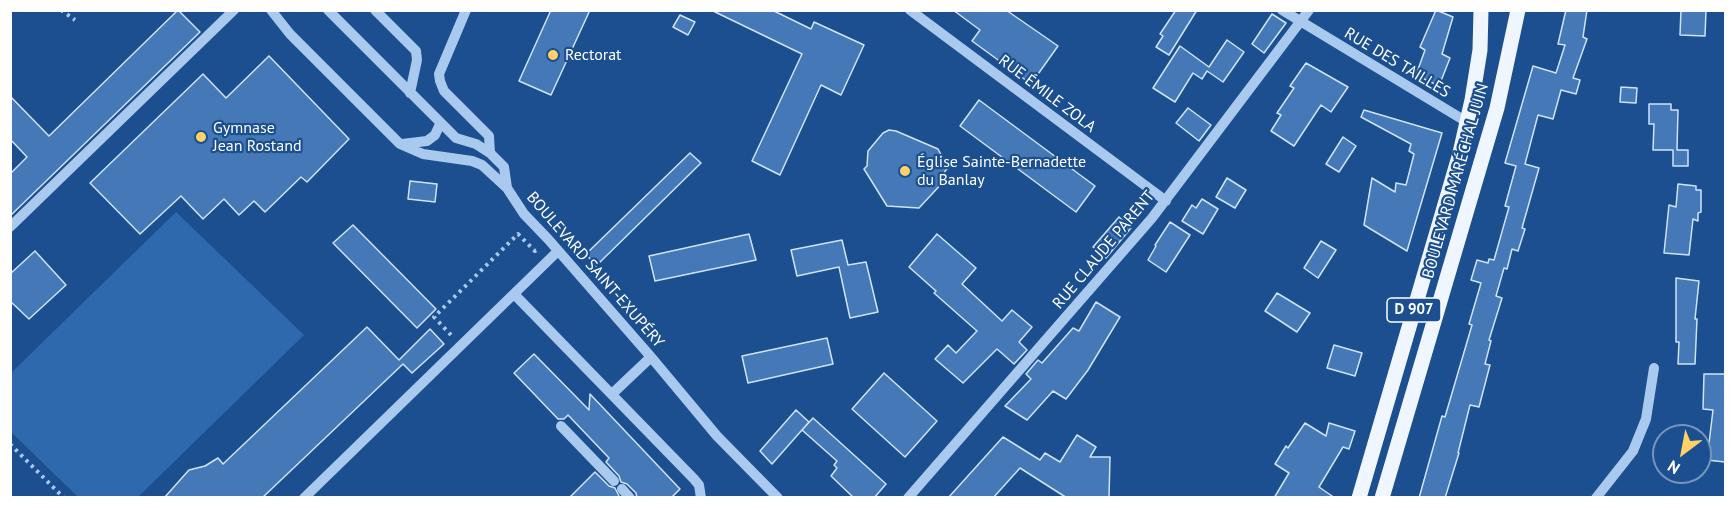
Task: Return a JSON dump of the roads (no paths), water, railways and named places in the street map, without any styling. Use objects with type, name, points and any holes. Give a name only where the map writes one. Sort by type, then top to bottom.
[{"type":"main road","name":"BOULEVARD MARÉCHAL JUIN","points":[[1359,498],[1460,153],[1480,50],[1480,10]]},
{"type":"main road","name":"BOULEVARD MARÉCHAL JUIN","points":[[1382,498],[1497,108],[1518,10]]},
{"type":"street","points":[[10,227],[234,10]]},
{"type":"street","points":[[271,10],[290,34],[400,144],[423,154],[472,161],[482,165],[507,189]]},
{"type":"street","points":[[328,10],[440,124],[456,138],[476,144],[490,153]]},
{"type":"street","points":[[375,10],[416,51],[417,60],[410,93]]},
{"type":"street","name":"BOULEVARD SAINT-EXUPÉRY","points":[[466,10],[439,74],[444,91],[489,136],[490,153],[504,166],[507,189],[524,214],[651,357],[717,436],[778,498]]},
{"type":"street","name":"RUE ÉMILE ZOLA","points":[[910,10],[1166,201]]},
{"type":"street","name":"RUE DES TAILLES","points":[[1282,10],[1467,122]]},
{"type":"street","name":"RUE CLAUDE PARENT","points":[[908,498],[1166,201],[1309,10]]},
{"type":"street","points":[[400,144],[428,141],[435,135],[440,124]]},
{"type":"street","points":[[304,498],[558,251]]},
{"type":"street","points":[[514,294],[699,485],[701,498]]},
{"type":"street","points":[[612,394],[651,357]]},
{"type":"street","points":[[1596,498],[1633,451],[1646,419],[1654,368]]},
{"type":"street","points":[[561,426],[630,498]]},
{"type":"place","name":"Rectorat","points":[[553,55]]},
{"type":"place","name":"Gymnase Jean Rostand","points":[[201,137]]},
{"type":"place","name":"Église Sainte-Bernadette du Banlay","points":[[905,171]]}]
